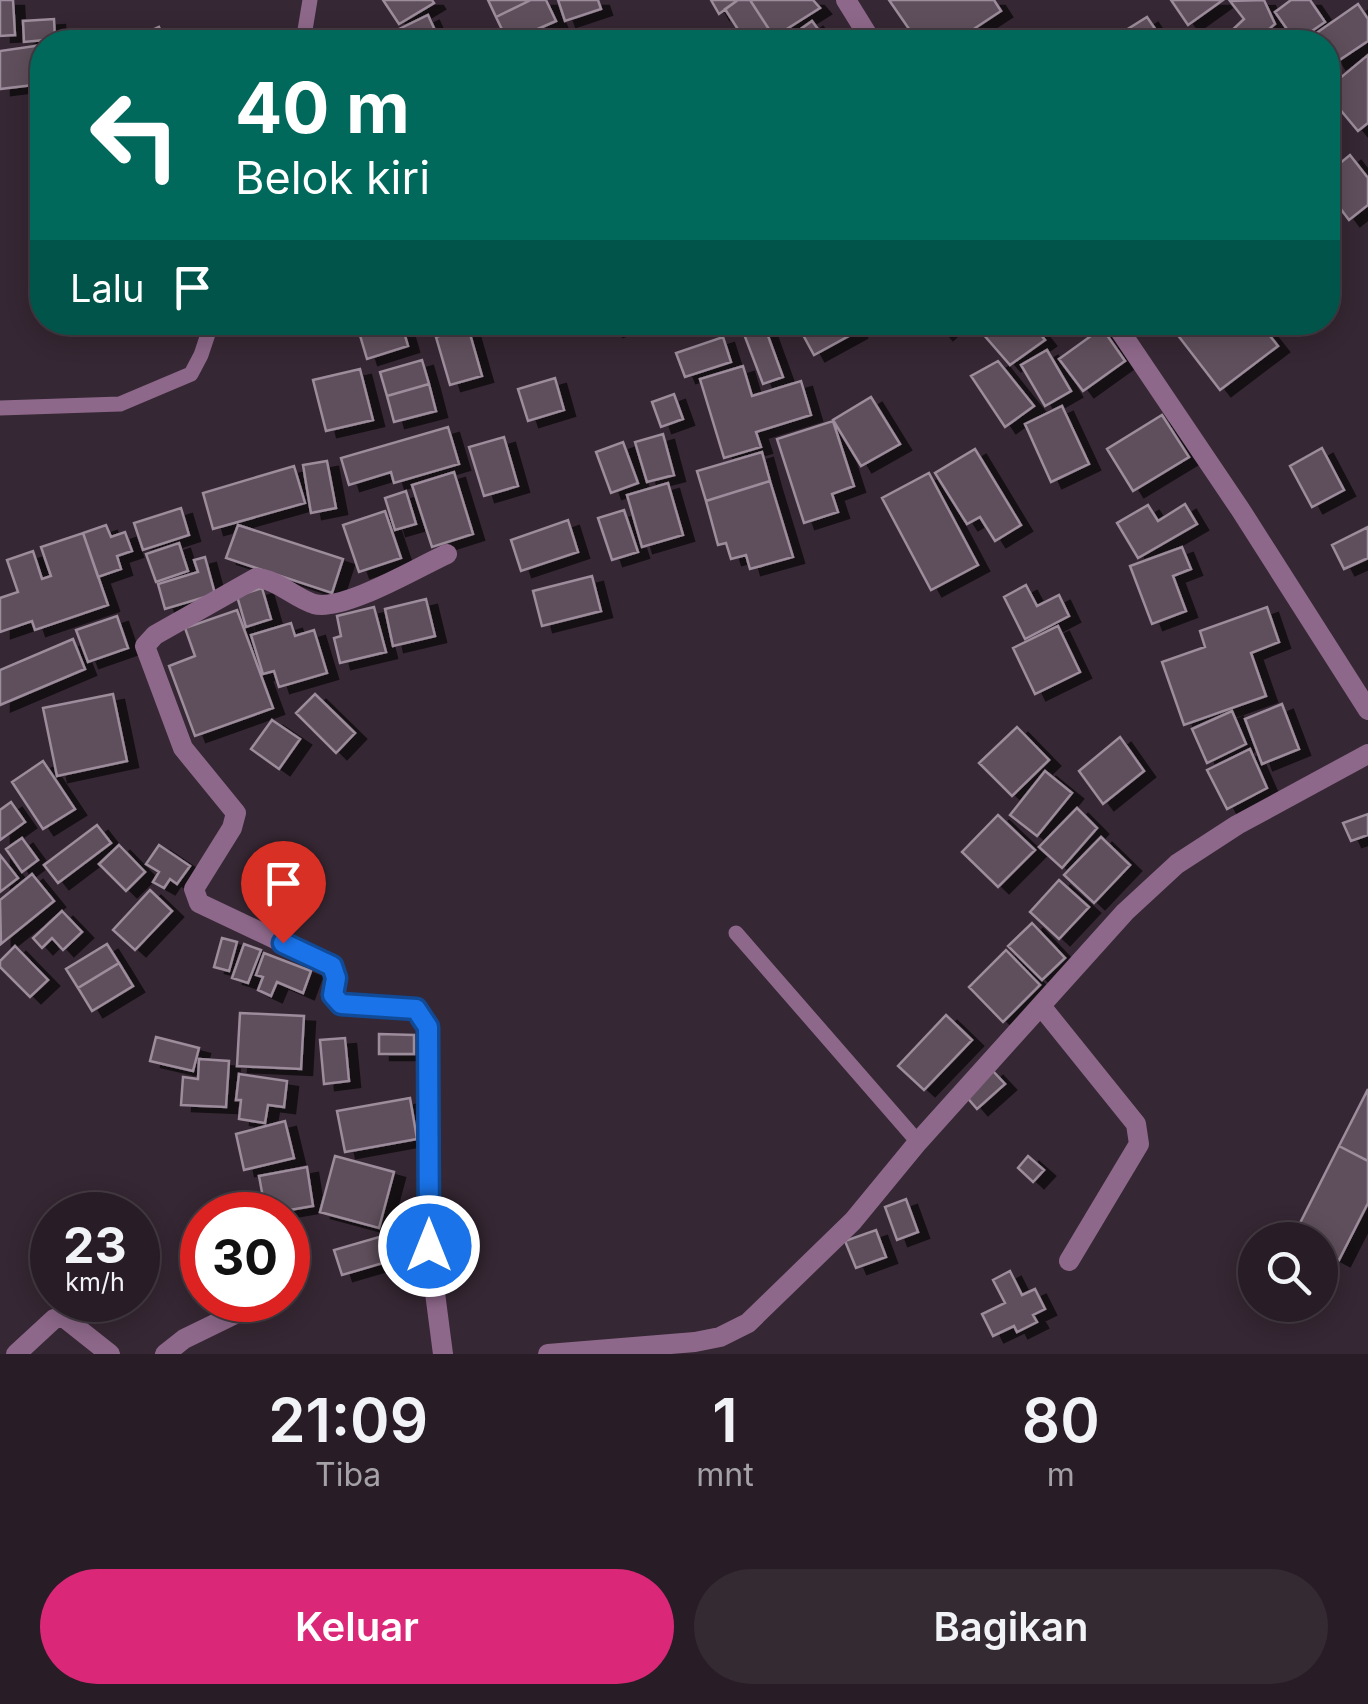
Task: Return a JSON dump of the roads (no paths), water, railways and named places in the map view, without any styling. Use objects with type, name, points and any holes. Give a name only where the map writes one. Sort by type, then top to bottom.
[{"type":"street","points":[[854,3],[866,30]]},
{"type":"street","points":[[1123,335],[1368,710]]},
{"type":"street","points":[[443,1354],[429,1246],[428,1027],[416,1009],[341,1004],[333,995],[336,978],[332,966],[199,903],[194,889],[232,828],[236,814],[183,748],[145,646],[149,639],[256,578],[266,579],[316,604],[339,604],[447,554]]},
{"type":"street","points":[[548,1354],[695,1342],[720,1337],[748,1323],[853,1221],[918,1142],[1125,912],[1177,864],[1237,825],[1368,754]]},
{"type":"street","points":[[1041,1006],[1139,1132],[1138,1144],[1069,1261]]},
{"type":"street","points":[[16,1354],[62,1316],[110,1354]]},
{"type":"street","points":[[164,1354],[219,1322]]},
{"type":"lane","points":[[305,30],[310,0]]},
{"type":"lane","points":[[0,408],[120,404],[190,374],[206,335]]},
{"type":"lane","points":[[736,932],[918,1142]]}]
